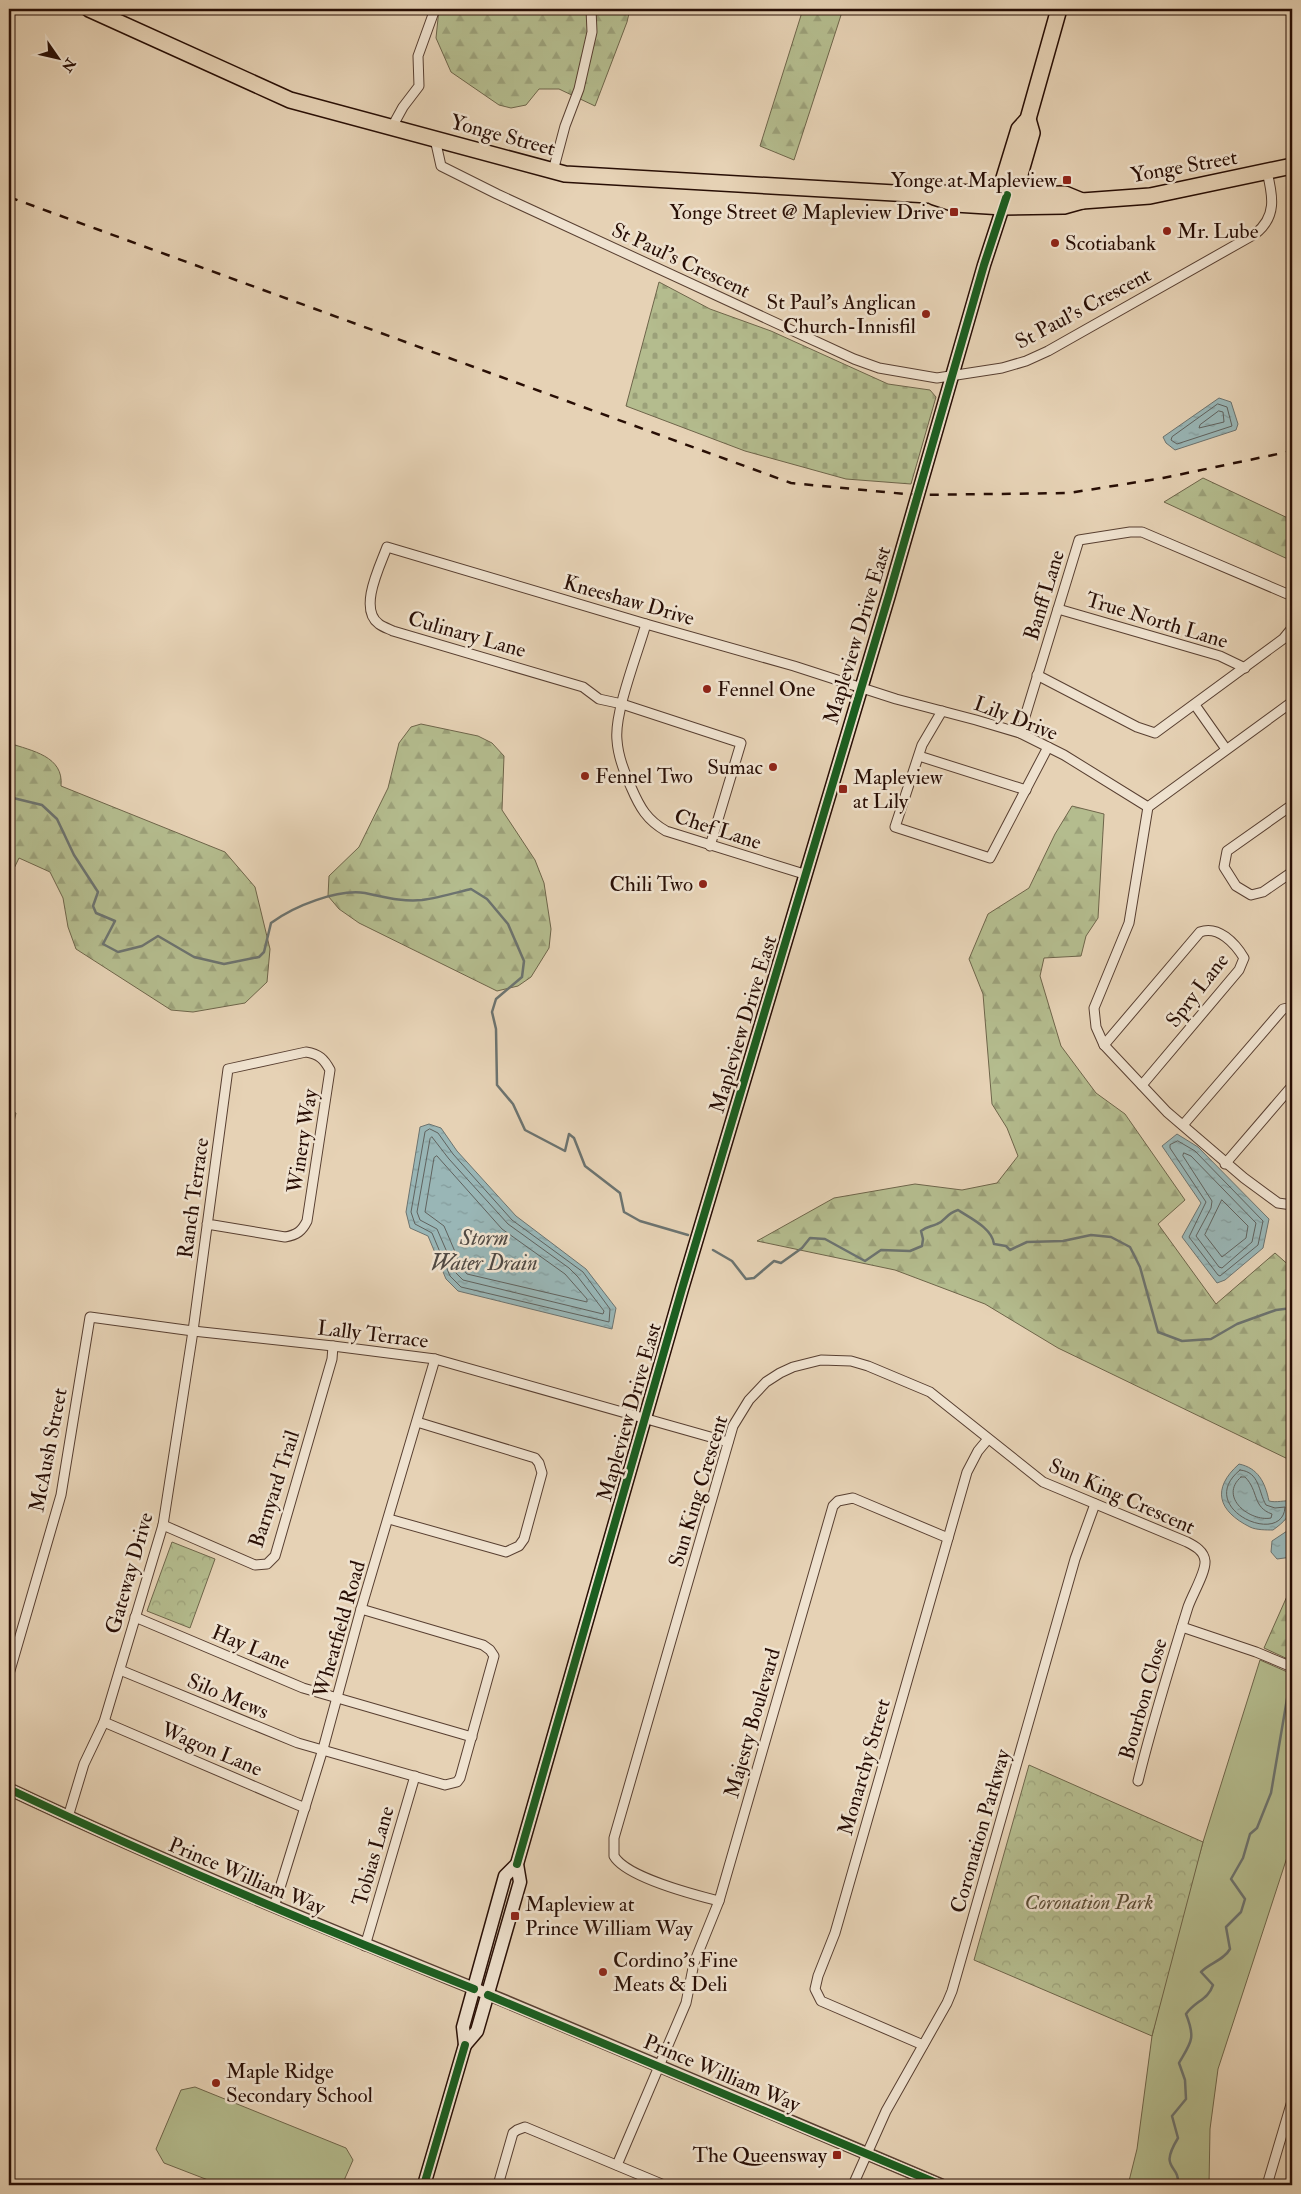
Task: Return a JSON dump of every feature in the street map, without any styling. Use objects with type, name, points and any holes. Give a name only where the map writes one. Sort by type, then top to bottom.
[{"type":"main road","name":"Yonge Street","points":[[89,9],[290,100],[565,174],[929,195],[955,204],[1005,201],[1064,206],[1082,200],[1150,196],[1292,166]]},
{"type":"main road","name":"Mapleview Drive East","points":[[465,2045],[477,2032],[520,1882],[517,1864],[804,874],[1005,201],[1004,178],[1019,129],[1028,119],[1059,9]]},
{"type":"main road","name":"Mapleview Drive East","points":[[424,2185],[465,2045],[463,2027],[506,1876],[517,1864]]},
{"type":"street","points":[[392,128],[403,108],[419,86],[418,56],[435,9]]},
{"type":"street","points":[[553,171],[565,126],[579,89],[592,32],[591,9]]},
{"type":"street","name":"St Paul's Crescent","points":[[435,139],[441,166],[854,359],[879,368],[937,378],[1002,368],[1026,361],[1048,351],[1255,234],[1266,223],[1272,208],[1272,191],[1266,172]]},
{"type":"street","name":"Banff Lane","points":[[1020,733],[1079,540],[1130,532],[1152,535],[1292,596]]},
{"type":"street","name":"Kneeshaw Drive","points":[[387,547],[861,686]]},
{"type":"street","name":"Culinary Lane","points":[[387,547],[370,601],[371,614],[379,624],[393,631],[583,687],[599,699],[622,704],[741,743],[710,846]]},
{"type":"street","name":"True North Lane","points":[[1058,609],[1220,656],[1245,668]]},
{"type":"street","name":"Chef Lane","points":[[646,624],[622,704],[616,738],[620,759],[637,802],[650,822],[666,831],[804,874]]},
{"type":"street","points":[[1038,675],[1150,733],[1160,731],[1195,706],[1283,639],[1292,628]]},
{"type":"street","name":"Lily Drive","points":[[861,686],[896,700],[1020,733],[1148,807]]},
{"type":"street","points":[[1292,702],[1148,807],[1129,922],[1094,1008],[1096,1027],[1104,1045],[1167,1112],[1225,1164],[1278,1203],[1292,1205]]},
{"type":"street","points":[[1195,706],[1226,749]]},
{"type":"street","points":[[942,711],[922,746],[895,827],[990,858],[1048,748]]},
{"type":"street","points":[[919,756],[1026,790]]},
{"type":"street","points":[[1292,805],[1227,851],[1224,867],[1236,886],[1251,895],[1263,892],[1292,872]]},
{"type":"street","name":"Spry Lane","points":[[1104,1045],[1200,932],[1208,929],[1220,933],[1239,950],[1244,958],[1239,970],[1142,1085]]},
{"type":"street","points":[[1183,1125],[1283,1009],[1292,1007]]},
{"type":"street","name":"Winery Way","points":[[207,1224],[285,1237],[294,1236],[302,1230],[307,1221],[330,1070],[326,1062],[318,1054],[306,1052],[228,1069]]},
{"type":"street","name":"Ranch Terrace","points":[[193,1331],[228,1069]]},
{"type":"street","points":[[1225,1164],[1292,1086]]},
{"type":"street","name":"Lally Terrace","points":[[90,1317],[435,1359],[728,1442]]},
{"type":"street","name":"McAush Street","points":[[9,1674],[61,1495],[90,1317]]},
{"type":"street","name":"Gateway Drive","points":[[68,1817],[84,1764],[104,1722],[163,1525],[193,1331]]},
{"type":"street","name":"Barnyard Trail","points":[[163,1525],[255,1565],[267,1564],[275,1556],[332,1359],[333,1346]]},
{"type":"street","name":"Wheatfield Road","points":[[274,1907],[323,1749],[361,1609],[435,1359]]},
{"type":"street","name":"Sun King Crescent","points":[[719,1901],[674,1888],[623,1866],[614,1856],[612,1848],[728,1442],[742,1409],[766,1382],[793,1367],[821,1360],[838,1360],[868,1366],[930,1392],[1037,1478],[1187,1542],[1200,1550],[1205,1561],[1204,1569],[1193,1592],[1182,1627]]},
{"type":"street","points":[[389,1519],[506,1552],[519,1546],[524,1539],[542,1473],[540,1463],[535,1458],[417,1422]]},
{"type":"street","name":"Monarchy Street","points":[[922,2045],[821,2001],[815,1989],[818,1976],[835,1933],[967,1472],[978,1451],[988,1439]]},
{"type":"street","name":"Majesty Boulevard","points":[[617,2165],[686,2002],[694,1963],[719,1901],[833,1506],[838,1500],[853,1498],[948,1538]]},
{"type":"street","name":"Coronation Parkway","points":[[867,2154],[886,2111],[922,2045],[948,2003],[1075,1559],[1095,1504]]},
{"type":"street","points":[[361,1609],[483,1645],[490,1650],[494,1656],[472,1737]]},
{"type":"street","name":"Hay Lane","points":[[135,1617],[282,1680],[337,1699],[472,1737]]},
{"type":"street","points":[[1182,1627],[1256,1652],[1292,1667]]},
{"type":"street","name":"Bourbon Close","points":[[1138,1781],[1182,1627]]},
{"type":"street","name":"Silo Mews","points":[[120,1670],[276,1735],[445,1785],[457,1782],[472,1737]]},
{"type":"street","name":"Wagon Lane","points":[[104,1722],[305,1808]]},
{"type":"street","name":"Tobias Lane","points":[[366,1946],[415,1776]]},
{"type":"street","name":"Prince William Way","points":[[9,1789],[68,1817],[274,1907],[488,1994],[941,2185]]},
{"type":"street","points":[[1266,2185],[1292,2101]]},
{"type":"street","points":[[498,2185],[511,2138],[513,2133],[520,2128],[532,2129],[664,2185]]},
{"type":"street","points":[[853,2185],[867,2154]]},
{"type":"green space","points":[[439,9],[630,9],[627,22],[595,106],[559,89],[539,89],[526,105],[511,108],[499,105],[451,72],[436,38]]},
{"type":"green space","points":[[803,9],[843,9],[794,160],[760,146]]},
{"type":"green space","points":[[659,282],[710,309],[771,331],[888,384],[930,390],[936,397],[911,484],[846,479],[745,451],[626,406]]},
{"type":"green space","points":[[1203,478],[1292,520],[1292,561],[1164,502]]},
{"type":"green space","points":[[421,724],[478,736],[492,743],[504,756],[502,810],[535,860],[544,883],[551,929],[549,948],[531,977],[518,986],[497,991],[359,923],[339,909],[328,896],[329,876],[359,847],[388,788],[399,743],[411,727]]},
{"type":"green space","points":[[9,743],[36,752],[52,761],[61,776],[61,786],[225,852],[255,887],[270,949],[267,982],[245,1003],[193,1012],[171,1010],[76,949],[68,927],[63,898],[50,872],[19,858],[9,879]]},
{"type":"green space","points":[[1072,806],[1104,814],[1098,918],[1086,936],[1081,956],[1044,958],[1040,976],[1061,1046],[1096,1093],[1125,1114],[1185,1200],[1158,1224],[1216,1304],[1275,1253],[1292,1268],[1292,1461],[1058,1348],[985,1304],[895,1270],[757,1241],[834,1198],[915,1184],[962,1190],[997,1183],[1018,1156],[1007,1128],[992,1104],[983,994],[969,959],[988,914],[1029,888],[1055,834]]},
{"type":"green space","points":[[9,1111],[16,1113],[9,1143]]},
{"type":"green space","points":[[172,1542],[215,1559],[190,1628],[147,1611]]},
{"type":"green space","points":[[1292,1585],[1292,1661],[1264,1648]]},
{"type":"green space","points":[[1260,1660],[1292,1674],[1292,1842],[1218,2069],[1210,2129],[1209,2185],[1128,2185],[1137,2149],[1152,2036],[1172,1952],[1203,1842]]},
{"type":"green space","name":"Coronation Park","points":[[1029,1765],[1203,1842],[1152,2036],[974,1960]]},
{"type":"green space","points":[[195,2087],[346,2148],[353,2160],[342,2185],[221,2185],[164,2163],[156,2149],[181,2090]]},
{"type":"water","points":[[1219,398],[1231,402],[1238,424],[1236,430],[1175,450],[1166,443],[1163,437]]},
{"type":"water","name":"Storm Water Drain","points":[[429,1124],[441,1128],[457,1151],[516,1216],[586,1269],[616,1308],[612,1329],[458,1291],[446,1279],[428,1236],[410,1228],[406,1212],[420,1127]]},
{"type":"water","points":[[1177,1134],[1198,1147],[1269,1219],[1263,1248],[1225,1280],[1217,1283],[1182,1237],[1201,1203],[1162,1146]]},
{"type":"water","points":[[1239,1464],[1256,1472],[1263,1482],[1269,1501],[1292,1501],[1291,1510],[1287,1518],[1273,1530],[1250,1527],[1239,1521],[1225,1507],[1222,1499],[1224,1482]]},
{"type":"water","points":[[1292,1524],[1292,1557],[1277,1559],[1271,1552],[1272,1541],[1287,1531]]},
{"type":"waterway","points":[[9,797],[42,805],[57,819],[74,855],[98,892],[93,906],[96,913],[115,921],[103,944],[118,952],[142,946],[158,936],[194,957],[224,964],[259,957],[264,952],[271,923],[303,905],[329,896],[354,892],[400,900],[422,900],[471,889],[487,899],[508,924],[524,961],[522,977],[496,999],[492,1012],[496,1029],[497,1085],[513,1104],[525,1130],[565,1151],[569,1134],[574,1138],[585,1166],[620,1193],[624,1212],[640,1221],[688,1235]]},
{"type":"waterway","points":[[713,1250],[732,1261],[746,1279],[754,1278],[774,1261],[781,1263],[802,1248],[810,1238],[825,1239],[865,1261],[881,1250],[910,1251],[922,1246],[921,1231],[940,1223],[950,1213],[958,1210],[985,1228],[994,1244],[1006,1246],[1010,1250],[1027,1242],[1063,1241],[1091,1235],[1111,1237],[1130,1247],[1140,1267],[1158,1332],[1182,1341],[1211,1339],[1237,1324],[1276,1310],[1292,1308]]},
{"type":"waterway","points":[[1178,2185],[1178,2178],[1171,2166],[1170,2156],[1178,2138],[1172,2116],[1186,2099],[1185,2080],[1179,2063],[1191,2040],[1191,2029],[1186,2014],[1208,1994],[1213,1985],[1201,1972],[1224,1956],[1230,1949],[1226,1927],[1241,1912],[1245,1899],[1231,1879],[1243,1858],[1250,1834],[1257,1828],[1271,1793],[1288,1693]]},
{"type":"railway","points":[[9,197],[791,483],[916,495],[1069,493],[1163,478],[1292,451]]},
{"type":"cycle path","points":[[517,1864],[682,1289],[889,595],[984,265],[1007,195]]},
{"type":"cycle path","points":[[9,1789],[240,1893],[474,1989]]},
{"type":"cycle path","points":[[488,1995],[941,2185]]},
{"type":"cycle path","points":[[424,2185],[465,2045]]},
{"type":"place","name":"Yonge at Mapleview","points":[[1067,180]]},
{"type":"place","name":"Yonge Street @ Mapleview Drive","points":[[954,212]]},
{"type":"place","name":"Mr. Lube","points":[[1167,231]]},
{"type":"place","name":"Scotiabank","points":[[1055,243]]},
{"type":"place","name":"St Paul's Anglican Church-Innisfil","points":[[926,314]]},
{"type":"place","name":"Fennel One","points":[[707,689]]},
{"type":"place","name":"Sumac","points":[[773,767]]},
{"type":"place","name":"Fennel Two","points":[[585,776]]},
{"type":"place","name":"Mapleview at Lily","points":[[843,789]]},
{"type":"place","name":"Chili Two","points":[[703,884]]},
{"type":"place","name":"Mapleview at Prince William Way","points":[[515,1916]]},
{"type":"place","name":"Cordino's Fine Meats & Deli","points":[[603,1972]]},
{"type":"place","name":"Maple Ridge Secondary School","points":[[216,2083]]},
{"type":"place","name":"The Queensway","points":[[837,2155]]}]
